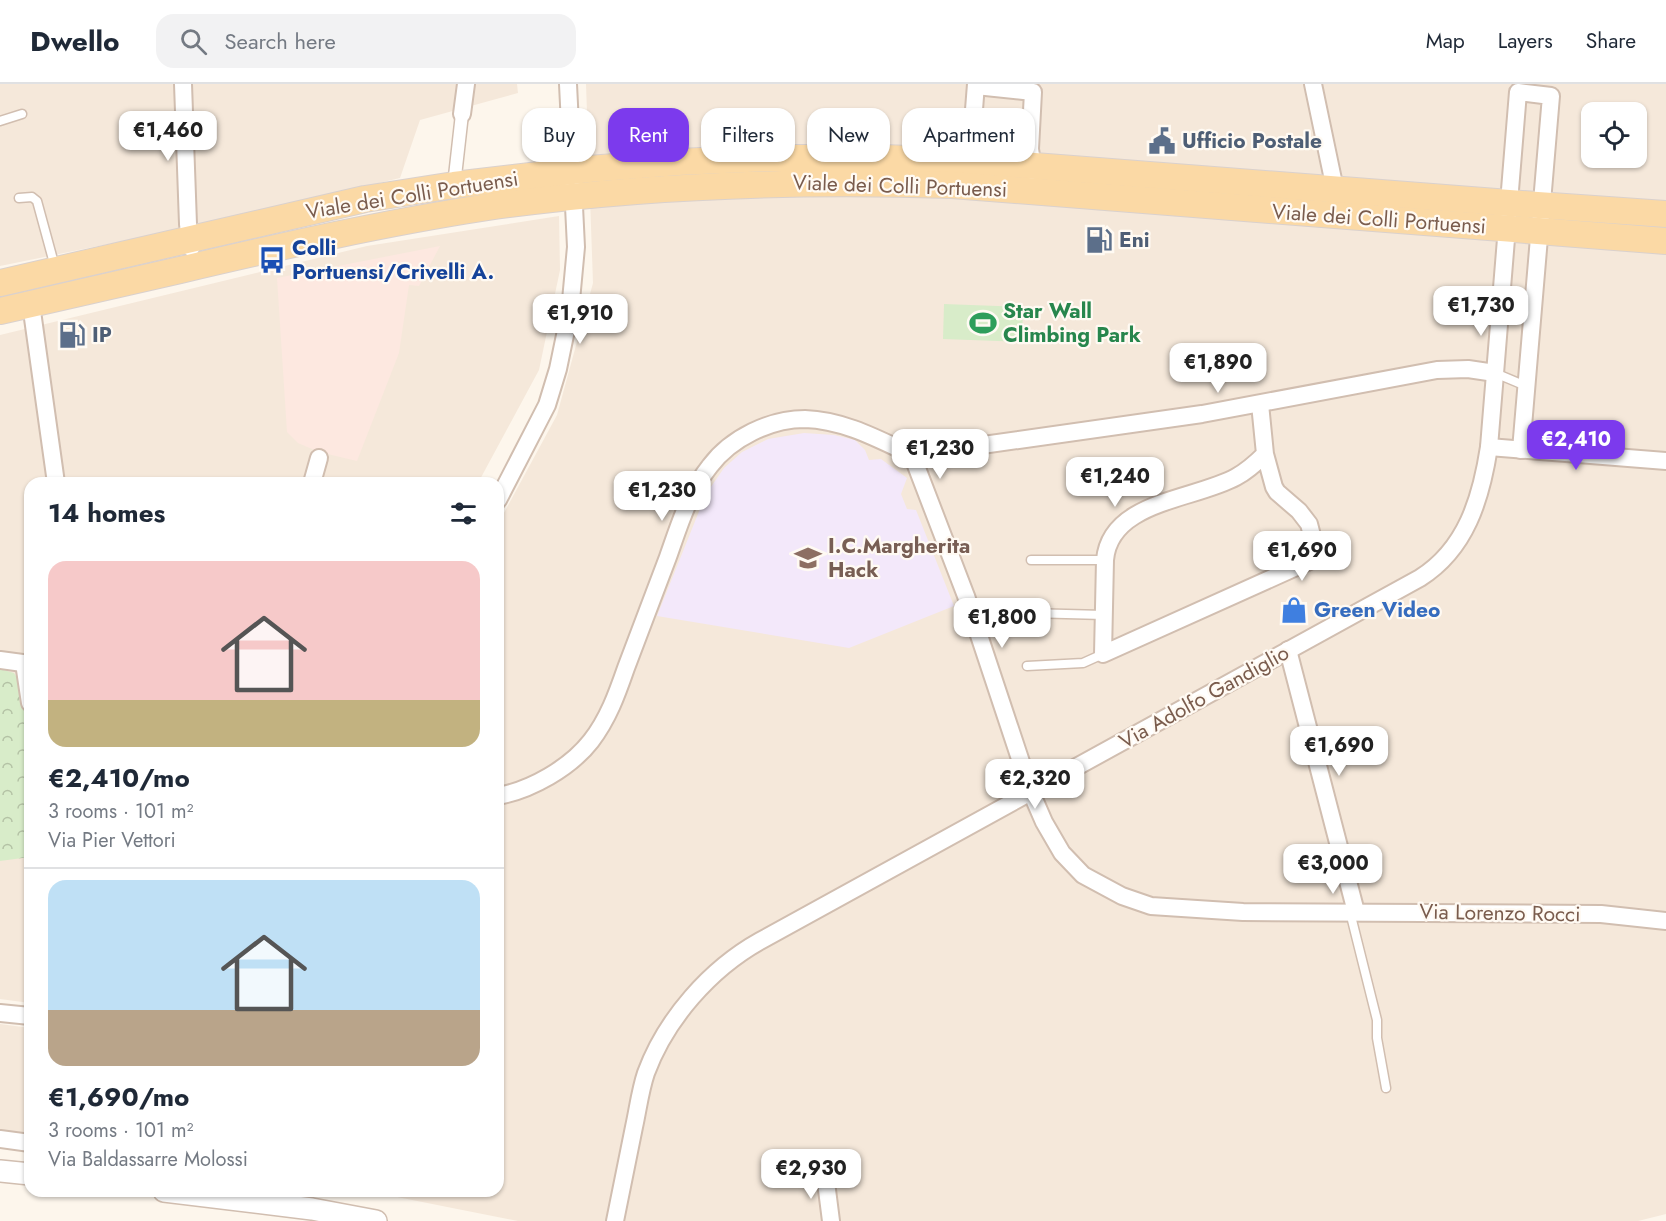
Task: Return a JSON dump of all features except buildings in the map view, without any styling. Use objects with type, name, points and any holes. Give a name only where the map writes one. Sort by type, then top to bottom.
[{"type":"main road","name":"Viale dei Colli Portuensi","points":[[0,283],[365,199],[454,185],[632,165],[768,158],[902,159]]},
{"type":"main road","name":"Viale dei Colli Portuensi","points":[[986,162],[1335,189],[1508,216],[1539,231],[1666,241]]},
{"type":"main road","name":"Viale dei Colli Portuensi","points":[[0,311],[370,227],[488,207],[575,196],[724,185],[818,183],[952,185],[1508,216],[1541,206],[1666,214]]},
{"type":"street","points":[[183,84],[189,238],[195,267]]},
{"type":"street","points":[[454,185],[466,84]]},
{"type":"street","points":[[504,488],[547,405],[558,369],[570,311],[576,247],[568,84]]},
{"type":"street","points":[[1308,84],[1335,189]]},
{"type":"street","points":[[974,108],[976,85],[1033,88],[1030,149],[1032,165]]},
{"type":"street","name":"Via Adolfo Gandiglio","points":[[615,1221],[646,1075],[671,1025],[702,987],[743,950],[1420,578],[1441,562],[1453,549],[1475,511],[1489,447],[1518,92],[1551,96],[1541,206]]},
{"type":"street","name":"Viale dei Colli Portuensi","points":[[1032,165],[1037,191]]},
{"type":"street","points":[[1521,450],[1541,206]]},
{"type":"street","points":[[31,304],[55,477]]},
{"type":"street","points":[[504,793],[531,784],[567,764],[581,753],[599,730],[616,696],[687,507],[704,474],[724,451],[766,426],[806,419],[849,428],[912,455],[1202,414],[1437,370],[1468,369],[1495,373]]},
{"type":"street","points":[[1260,404],[1265,454],[1277,492],[1309,524],[1315,547],[1312,560],[1103,654],[1105,560],[1106,548],[1111,537],[1137,513],[1236,477],[1252,467],[1265,454]]},
{"type":"street","points":[[1489,447],[1666,461]]},
{"type":"street","name":"Via Lorenzo Rocci","points":[[912,455],[966,596],[1031,792],[1054,839],[1072,865],[1092,881],[1137,902],[1166,908],[1243,912],[1601,914],[1666,921]]},
{"type":"street","points":[[314,477],[319,458]]},
{"type":"street","points":[[1288,651],[1353,912]]},
{"type":"street","points":[[0,660],[24,664]]},
{"type":"street","points":[[0,1013],[24,1015]]},
{"type":"street","points":[[0,1139],[24,1142]]},
{"type":"street","points":[[0,1171],[24,1173]]},
{"type":"street","points":[[825,1174],[831,1221]]},
{"type":"street","points":[[221,1197],[312,1215],[376,1221]]},
{"type":"lane","points":[[0,121],[22,114]]},
{"type":"lane","points":[[19,198],[32,197],[37,201],[55,270]]},
{"type":"lane","points":[[1495,373],[1526,386]]},
{"type":"lane","points":[[1031,560],[1105,560]]},
{"type":"lane","points":[[1028,613],[1104,615]]},
{"type":"lane","points":[[1026,666],[1083,663],[1103,654]]},
{"type":"lane","points":[[1353,912],[1377,1020],[1377,1038],[1386,1088]]},
{"type":"shaded area","points":[[0,84],[517,84],[518,93],[420,120],[400,178],[197,226],[0,266]]},
{"type":"shaded area","points":[[586,84],[1666,84],[1666,1214],[1638,1221],[518,1221],[397,1197],[504,1197],[504,513],[557,415],[593,283],[589,162],[596,162],[596,108],[587,108]]},
{"type":"shaded area","points":[[559,216],[560,270],[539,370],[481,477],[24,477],[24,1002],[0,999],[0,335],[367,246]]},
{"type":"shaded area","points":[[440,246],[419,286],[409,285],[399,353],[357,461],[319,452],[298,443],[287,432],[277,278]]},
{"type":"shaded area","name":"I.C.Margherita Hack","points":[[804,433],[834,435],[855,440],[865,450],[869,460],[881,459],[907,478],[901,494],[907,509],[916,510],[954,606],[849,648],[657,616],[706,494],[724,468],[742,452],[768,439]]},
{"type":"shaded area","points":[[0,1024],[24,1027],[24,1138],[0,1136]]},
{"type":"green space","name":"Star Wall Climbing Park","points":[[944,304],[1023,307],[1022,342],[943,339]]},
{"type":"green space","points":[[0,669],[14,673],[21,684],[24,708],[24,858],[0,861]]},
{"type":"place","name":"Ufficio Postale","points":[[1162,141]]},
{"type":"place","name":"Eni","points":[[1099,240]]},
{"type":"place","name":"Colli Portuensi/Crivelli A.","points":[[272,260]]},
{"type":"place","name":"Star Wall Climbing Park","points":[[983,323]]},
{"type":"place","name":"IP","points":[[72,335]]},
{"type":"place","name":"I.C.Margherita Hack","points":[[808,558]]},
{"type":"place","name":"Green Video","points":[[1294,610]]}]
